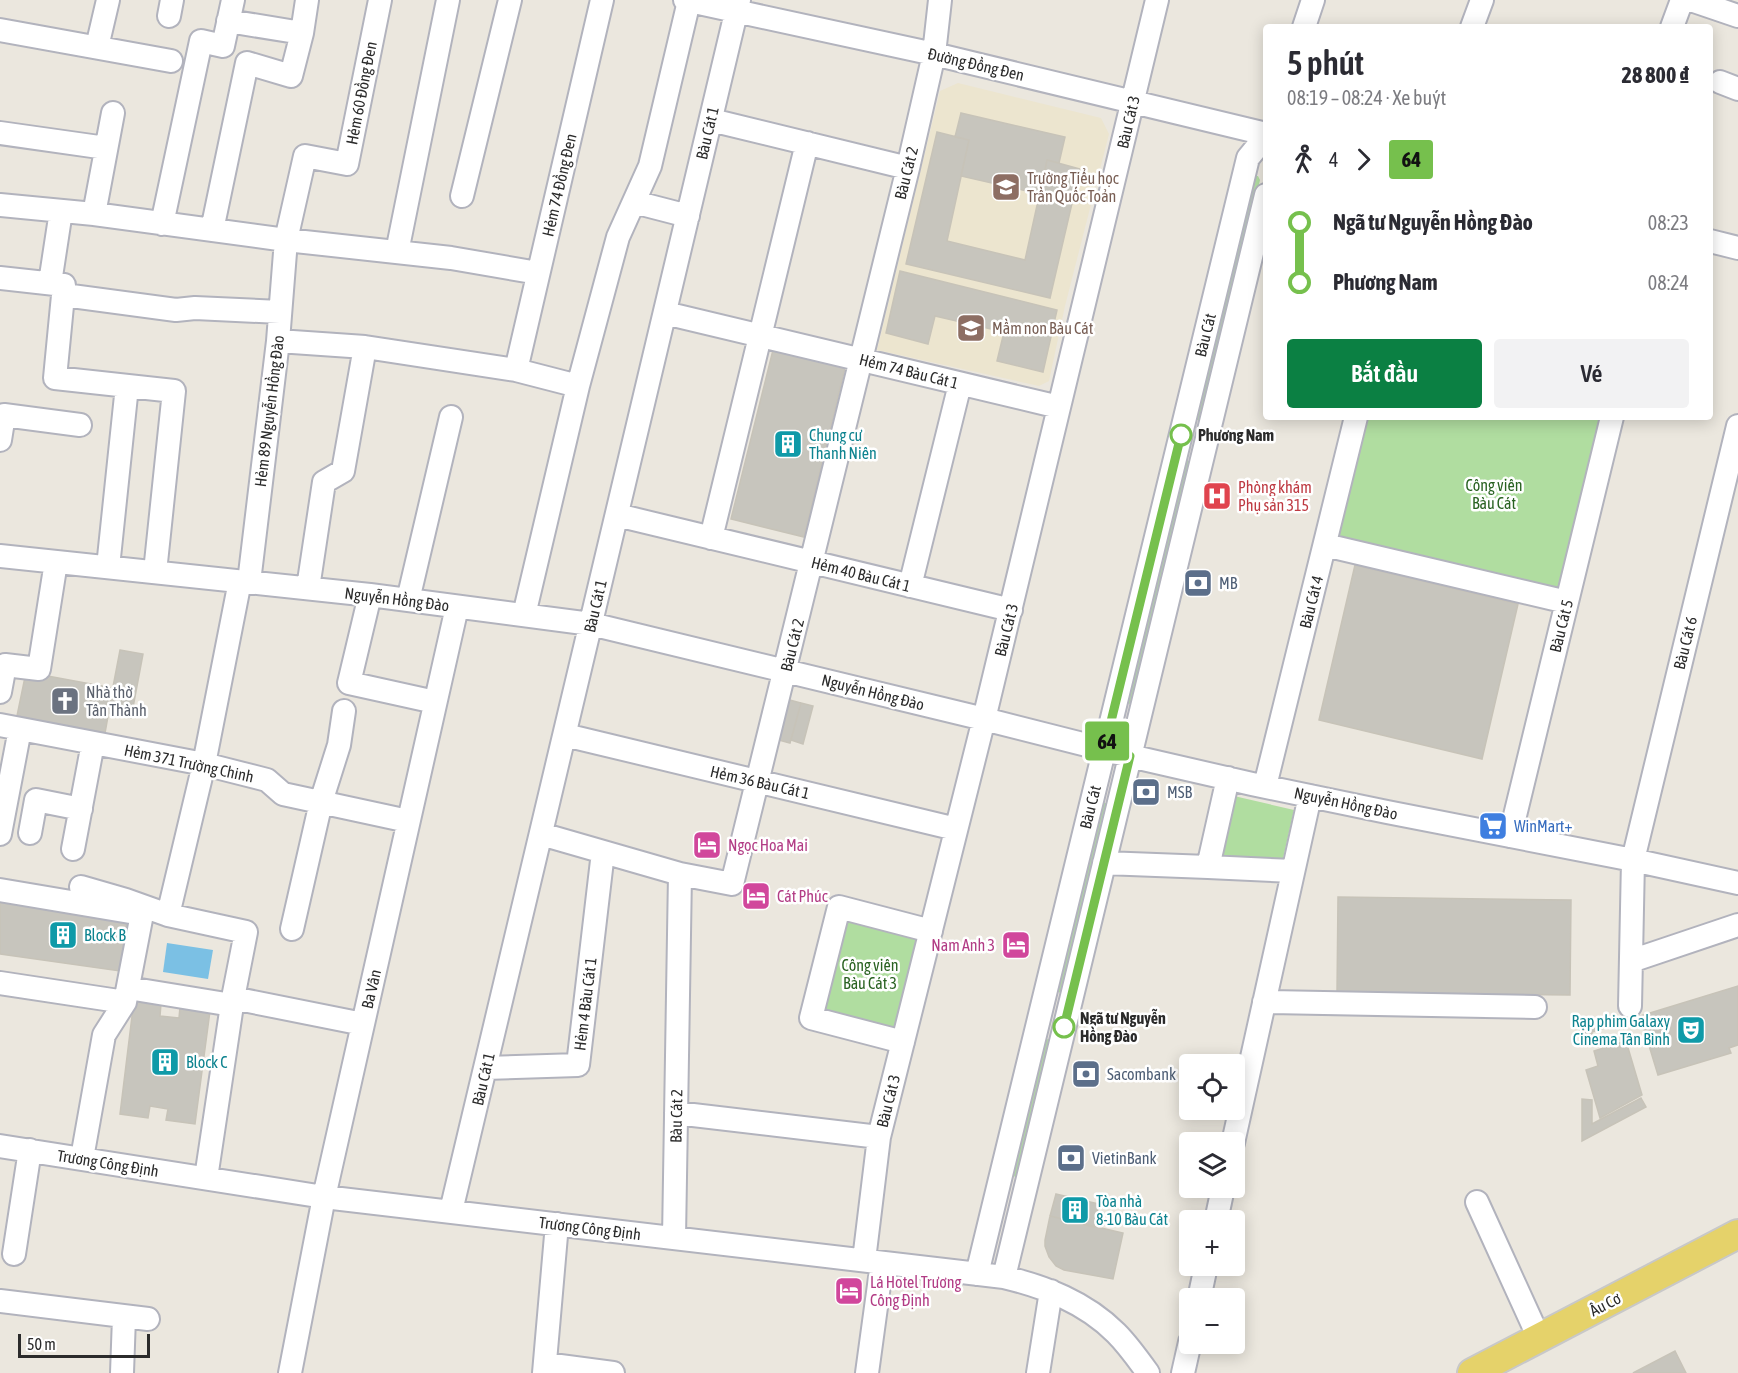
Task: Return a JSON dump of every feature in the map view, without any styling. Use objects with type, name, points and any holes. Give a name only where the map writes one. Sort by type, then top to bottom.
[{"type":"main road","name":"Âu Cơ","points":[[1472,1373],[1738,1234]]},
{"type":"street","points":[[97,47],[108,0]]},
{"type":"street","points":[[212,230],[247,63],[291,76],[302,33],[307,0]]},
{"type":"street","name":"Hẻm 60 Đồng Đen","points":[[286,240],[305,156],[347,164],[380,0]]},
{"type":"street","points":[[398,252],[448,0]]},
{"type":"street","points":[[462,196],[510,0]]},
{"type":"street","name":"Hẻm 74 Đồng Đen","points":[[516,370],[602,0]]},
{"type":"street","points":[[524,615],[578,387],[618,237],[650,166],[687,0]]},
{"type":"street","name":"Đường Đồng Đen","points":[[687,0],[738,5],[1263,134]]},
{"type":"street","name":"Bàu Cát 2","points":[[674,1238],[680,874],[732,884],[908,168],[934,54],[940,0]]},
{"type":"street","name":"Bàu Cát 3","points":[[867,1373],[879,1137],[1011,610],[1157,0]]},
{"type":"street","points":[[1305,24],[1313,0]]},
{"type":"street","points":[[1474,24],[1482,0]]},
{"type":"street","points":[[1673,24],[1682,0]]},
{"type":"street","points":[[1691,0],[1738,16]]},
{"type":"street","name":"Bàu Cát 1","points":[[451,1211],[738,5]]},
{"type":"street","points":[[162,224],[201,41],[223,46],[230,10],[302,33]]},
{"type":"street","points":[[0,30],[171,61]]},
{"type":"street","points":[[94,214],[113,113]]},
{"type":"street","points":[[711,120],[908,168]]},
{"type":"street","points":[[0,133],[106,147]]},
{"type":"street","name":"Bàu Cát","points":[[977,1274],[1248,158],[1263,139]]},
{"type":"street","points":[[711,537],[807,143]]},
{"type":"street","points":[[634,202],[688,216]]},
{"type":"street","points":[[0,205],[94,214],[286,240],[451,258],[538,273]]},
{"type":"street","name":"Bàu Cát","points":[[1004,1277],[1263,207]]},
{"type":"street","points":[[61,211],[55,378],[174,391],[155,572]]},
{"type":"street","name":"Hẻm 89 Nguyễn Hồng Đào","points":[[168,915],[245,582],[278,341],[286,240]]},
{"type":"street","points":[[1713,242],[1738,248]]},
{"type":"street","points":[[0,278],[176,310],[195,308],[280,312]]},
{"type":"street","name":"Hẻm 74 Bàu Cát 1","points":[[665,313],[1059,407]]},
{"type":"street","points":[[278,341],[365,347],[516,370],[578,387]]},
{"type":"street","points":[[308,588],[324,482],[343,471],[365,347]]},
{"type":"street","points":[[910,586],[960,384]]},
{"type":"street","points":[[108,567],[127,386]]},
{"type":"street","points":[[0,441],[4,415],[80,425]]},
{"type":"street","points":[[408,600],[451,417]]},
{"type":"street","name":"Bàu Cát 4","points":[[1265,786],[1355,420]]},
{"type":"street","name":"Bàu Cát 5","points":[[1510,836],[1611,420]]},
{"type":"street","name":"Bàu Cát 6","points":[[1630,1006],[1633,860],[1738,426]]},
{"type":"street","points":[[1181,435],[1206,441]]},
{"type":"street","name":"Hẻm 40 Bàu Cát 1","points":[[617,515],[1011,610]]},
{"type":"street","points":[[1325,544],[1567,602]]},
{"type":"street","name":"Nguyễn Hồng Đào","points":[[0,556],[370,595],[591,624],[1130,756],[1310,796],[1738,883]]},
{"type":"street","points":[[0,692],[2,665],[39,669],[56,562]]},
{"type":"street","points":[[370,595],[349,683],[435,702]]},
{"type":"street","name":"Ba Vân","points":[[290,1373],[324,1197],[457,607]]},
{"type":"street","points":[[292,928],[321,802],[339,745],[344,711]]},
{"type":"street","points":[[0,834],[10,727]]},
{"type":"street","name":"Hẻm 371 Trường Chinh","points":[[10,727],[204,764],[267,780],[284,794],[408,821]]},
{"type":"street","name":"Hẻm 36 Bàu Cát 1","points":[[565,735],[956,829]]},
{"type":"street","points":[[73,849],[93,743]]},
{"type":"street","points":[[1208,867],[1228,778]]},
{"type":"street","points":[[1235,1132],[1310,796]]},
{"type":"street","points":[[30,833],[36,800],[81,809]]},
{"type":"street","points":[[541,834],[680,874]]},
{"type":"street","name":"Hẻm 4 Bàu Cát 1","points":[[485,1068],[578,1065],[603,852]]},
{"type":"street","points":[[1104,863],[1293,871]]},
{"type":"street","points":[[81,887],[168,915],[246,932],[233,998],[363,1024]]},
{"type":"street","points":[[0,890],[142,914],[126,995],[105,1035],[82,1158]]},
{"type":"street","points":[[903,1042],[811,1018],[816,996],[839,907],[931,931]]},
{"type":"street","points":[[1631,961],[1738,925]]},
{"type":"street","points":[[0,983],[232,1005],[206,1178]]},
{"type":"street","points":[[1264,1002],[1535,1007]]},
{"type":"street","points":[[1041,1009],[1067,1016]]},
{"type":"street","points":[[676,1113],[879,1137]]},
{"type":"street","name":"Trương Công Định","points":[[0,1146],[324,1197],[1004,1277],[1051,1291],[1083,1308],[1114,1331],[1148,1373]]},
{"type":"street","points":[[14,1254],[30,1150]]},
{"type":"street","points":[[1477,1202],[1539,1338]]},
{"type":"street","points":[[557,1224],[544,1369],[613,1373]]},
{"type":"street","points":[[1038,1373],[1051,1291]]},
{"type":"street","points":[[0,1301],[148,1319]]},
{"type":"street","points":[[122,1373],[124,1317]]},
{"type":"street","points":[[1183,1373],[1187,1354]]},
{"type":"shaded area","name":"Trường Tiểu học Trần Quốc Toản","points":[[958,83],[1101,118],[1109,134],[1065,306],[1049,381],[1039,386],[877,350],[940,91]]},
{"type":"green space","points":[[1254,176],[1258,176],[1260,180],[1203,418],[1197,420],[1195,418]]},
{"type":"green space","name":"Công viên Bàu Cát","points":[[1364,420],[1599,420],[1559,591],[1336,537]]},
{"type":"green space","points":[[1186,460],[1191,462],[1131,705],[1127,702]]},
{"type":"green space","points":[[1234,796],[1294,810],[1282,863],[1219,861]]},
{"type":"green space","points":[[1103,803],[1108,803],[1063,993],[1060,993],[1057,990]]},
{"type":"green space","name":"Công viên Bàu Cát 3","points":[[843,912],[923,933],[898,1035],[818,1015]]},
{"type":"green space","points":[[1045,1040],[1050,1040],[1019,1177],[1016,1178],[1012,1174]]},
{"type":"water","points":[[167,943],[213,950],[208,979],[163,972]]},
{"type":"building","points":[[961,113],[1065,137],[1059,163],[1047,160],[1040,194],[961,176],[969,140],[955,137]]},
{"type":"building","points":[[937,132],[969,140],[947,241],[1025,260],[1047,160],[1080,169],[1050,298],[906,264]]},
{"type":"building","points":[[900,271],[1057,310],[1043,372],[997,361],[1004,332],[935,316],[928,344],[886,333]]},
{"type":"building","name":"Chung cư Thanh Niên","points":[[773,350],[845,368],[804,537],[731,519]]},
{"type":"building","points":[[1355,565],[1518,604],[1482,759],[1319,720]]},
{"type":"building","points":[[120,650],[143,654],[131,718],[108,713]]},
{"type":"building","name":"Nhà thờ Tân Thành","points":[[26,672],[113,688],[105,733],[17,716]]},
{"type":"building","points":[[786,699],[801,703],[790,743],[775,739]]},
{"type":"building","points":[[801,703],[813,706],[803,744],[791,740]]},
{"type":"building","points":[[1338,897],[1571,900],[1570,995],[1337,992]]},
{"type":"building","name":"Block B","points":[[0,898],[128,915],[120,971],[0,954]]},
{"type":"building","name":"Rạp phim Galaxy Cinema Tân Bình","points":[[1738,986],[1738,1045],[1729,1048],[1731,1053],[1658,1075],[1640,1016]]},
{"type":"building","name":"Block C","points":[[134,1000],[161,1004],[160,1016],[179,1018],[180,1007],[210,1011],[195,1124],[166,1120],[168,1109],[150,1106],[148,1118],[120,1114]]},
{"type":"building","points":[[1615,1017],[1617,1024],[1592,1032],[1592,1045],[1583,1046],[1583,1027]]},
{"type":"building","points":[[1626,1041],[1642,1095],[1600,1118],[1586,1070],[1598,1066],[1594,1051]]},
{"type":"building","points":[[1641,1098],[1646,1107],[1582,1141],[1582,1099],[1592,1100],[1592,1124]]},
{"type":"building","name":"Tòa nhà 8-10 Bàu Cát","points":[[1056,1194],[1099,1204],[1094,1227],[1050,1216]]},
{"type":"building","points":[[1050,1216],[1123,1233],[1113,1279],[1064,1270],[1056,1266],[1045,1246]]},
{"type":"building","points":[[1675,1351],[1686,1373],[1633,1373]]},
{"type":"bus line","name":"64","points":[[1064,1027],[1130,756],[1104,750],[1181,435]]},
{"type":"place","name":"Trường Tiểu học Trần Quốc Toản","points":[[1006,187]]},
{"type":"place","name":"Mầm non Bàu Cát","points":[[971,328]]},
{"type":"place","name":"Phương Nam","points":[[1181,435]]},
{"type":"place","name":"Chung cư Thanh Niên","points":[[788,444]]},
{"type":"place","name":"Phòng khám Phụ sản 315","points":[[1217,496]]},
{"type":"place","name":"MB","points":[[1198,583]]},
{"type":"place","name":"Nhà thờ Tân Thành","points":[[65,701]]},
{"type":"place","name":"MSB","points":[[1146,792]]},
{"type":"place","name":"WinMart+","points":[[1493,826]]},
{"type":"place","name":"Ngọc Hoa Mai","points":[[707,845]]},
{"type":"place","name":"Cát Phúc","points":[[756,896]]},
{"type":"place","name":"Block B","points":[[63,935]]},
{"type":"place","name":"Nam Anh 3","points":[[1016,945]]},
{"type":"place","name":"Ngã tư Nguyễn Hồng Đào","points":[[1064,1027]]},
{"type":"place","name":"Rạp phim Galaxy Cinema Tân Bình","points":[[1691,1030]]},
{"type":"place","name":"Block C","points":[[165,1062]]},
{"type":"place","name":"Sacombank","points":[[1086,1074]]},
{"type":"place","name":"VietinBank","points":[[1071,1158]]},
{"type":"place","name":"Tòa nhà 8-10 Bàu Cát","points":[[1075,1210]]},
{"type":"place","name":"Lá Hotel Trương Công Định","points":[[849,1291]]}]
